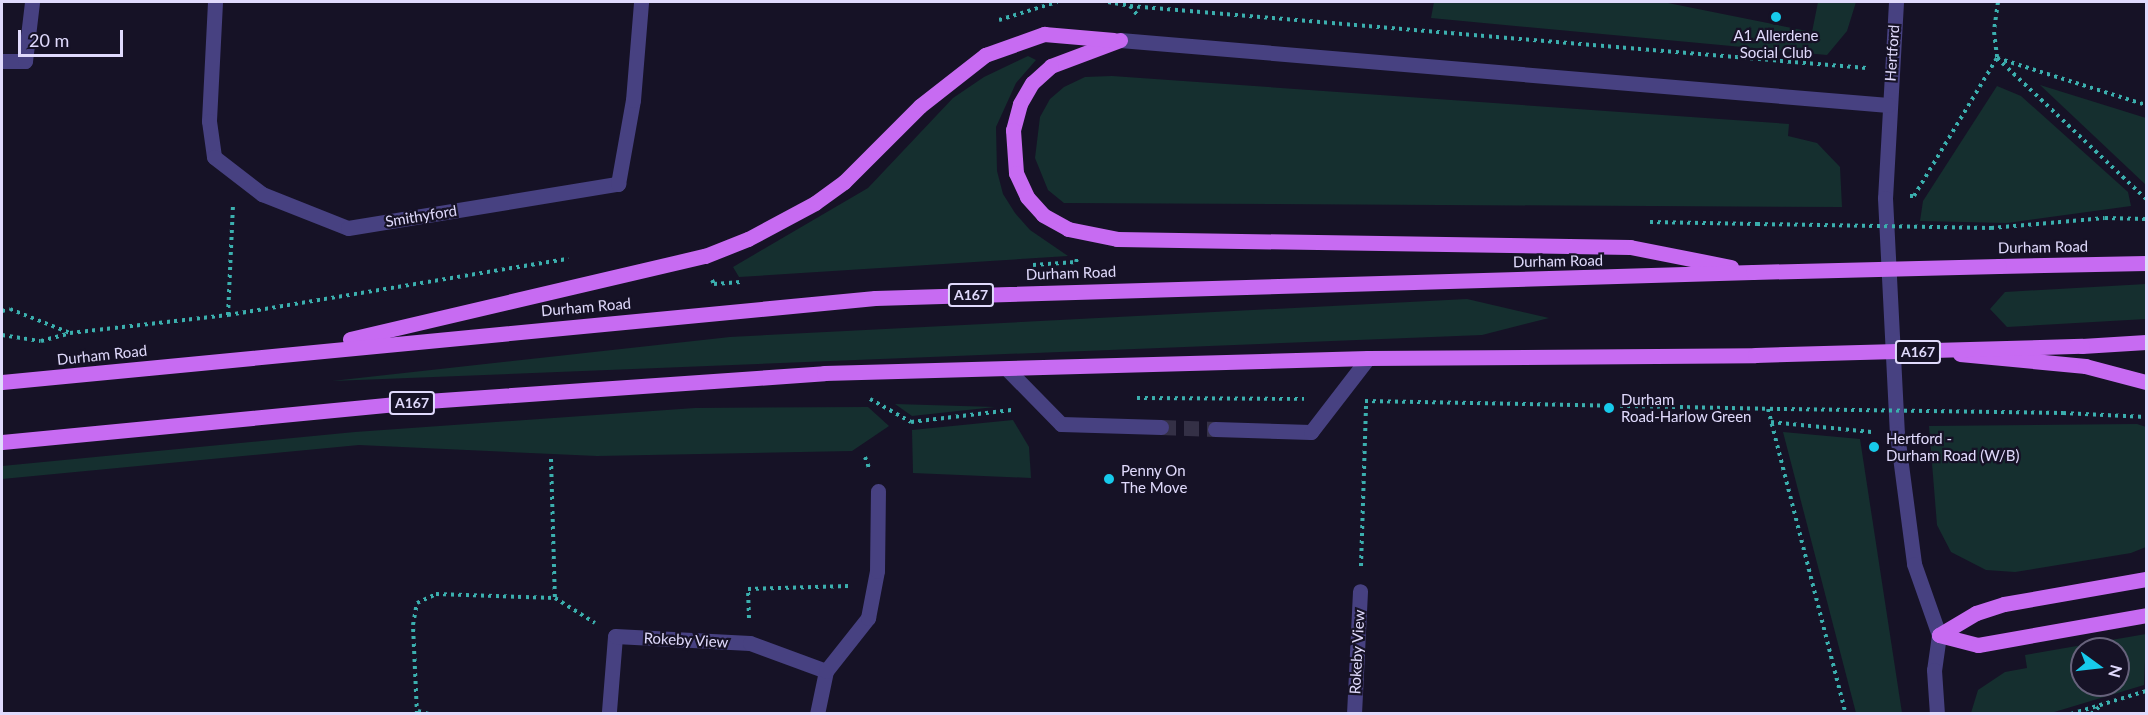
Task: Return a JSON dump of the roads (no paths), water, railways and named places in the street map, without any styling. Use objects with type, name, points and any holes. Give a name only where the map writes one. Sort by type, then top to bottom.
[{"type":"main road","points":[[294,352],[705,256],[748,239],[815,203],[844,182],[920,106],[985,56],[1044,34],[1070,33],[1120,40]]},
{"type":"main road","points":[[1120,40],[1051,66],[1026,94],[1013,130],[1016,173],[1028,197],[1043,215],[1084,234],[1117,239],[1630,247],[1754,272]]},
{"type":"main road","name":"Durham Road","points":[[2,382],[294,352],[875,298],[2146,262]]},
{"type":"main road","name":"A167","points":[[2,442],[439,400],[824,373],[1368,358],[1755,355],[1928,351],[2146,342]]},
{"type":"main road","points":[[1928,351],[2085,366],[2146,382]]},
{"type":"main road","points":[[1940,634],[1976,613],[2004,604],[2146,579]]},
{"type":"main road","points":[[1940,634],[1978,645],[2146,615]]},
{"type":"street","points":[[2,61],[25,61],[32,2]]},
{"type":"street","name":"Smithyford","points":[[215,2],[209,121],[214,158],[262,194],[348,228],[618,184],[633,100],[641,2]]},
{"type":"street","name":"Hertford","points":[[1896,2],[1888,105],[1885,198],[1897,434],[1914,564],[1940,634]]},
{"type":"street","points":[[1120,40],[1888,105]]},
{"type":"street","points":[[1215,429],[1311,432],[1368,358]]},
{"type":"street","points":[[1007,369],[1061,424],[1161,427]]},
{"type":"street","points":[[817,714],[826,671],[868,618],[874,586],[878,491]]},
{"type":"street","name":"Rokeby View","points":[[1354,714],[1360,591]]},
{"type":"street","points":[[1937,714],[1934,670],[1940,634]]},
{"type":"street","name":"Rokeby View","points":[[609,711],[615,636],[750,643],[826,671]]},
{"type":"tunnel","points":[[1161,427],[1215,429]]},
{"type":"place","name":"A1 Allerdene Social Club","points":[[1776,17]]},
{"type":"place","name":"Durham Road-Harlow Green","points":[[1609,408]]},
{"type":"place","name":"Hertford - Durham Road (W/B)","points":[[1874,447]]},
{"type":"place","name":"Penny On The Move","points":[[1109,479]]}]
